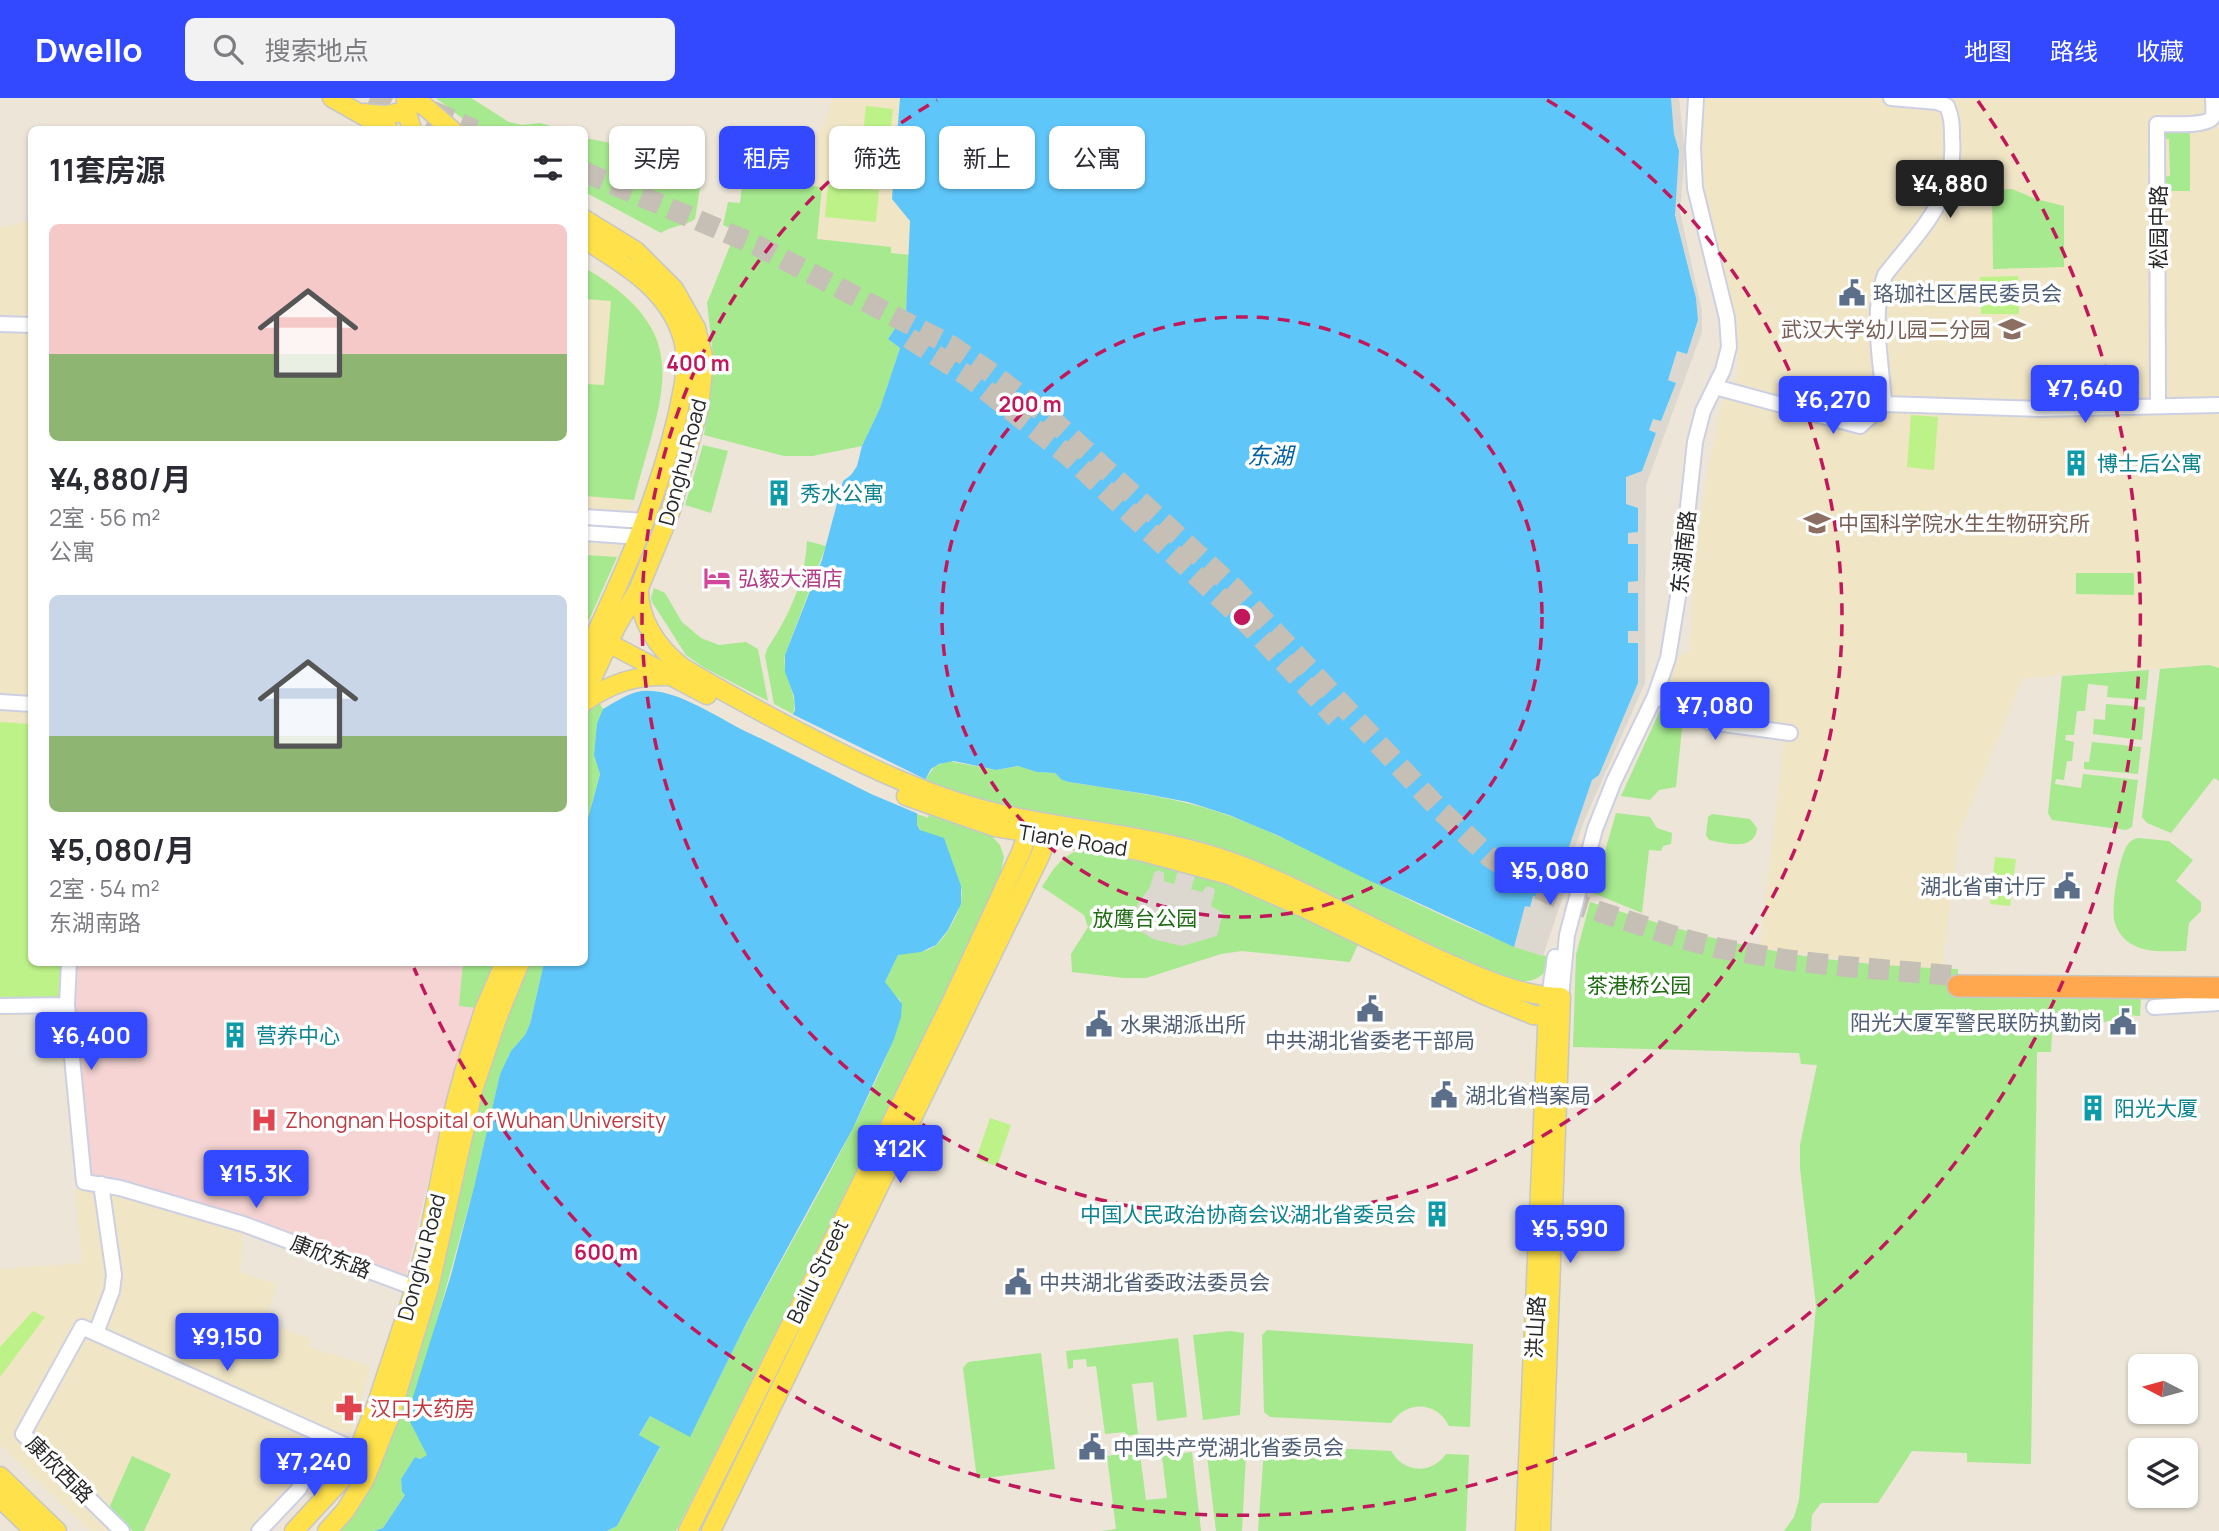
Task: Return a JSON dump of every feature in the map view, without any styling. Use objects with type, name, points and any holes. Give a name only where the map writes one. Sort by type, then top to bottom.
[{"type":"highway","points":[[2219,978],[1958,981],[2219,988]]},
{"type":"main road","points":[[332,98],[357,108],[375,98]]},
{"type":"main road","points":[[332,98],[381,126]]},
{"type":"main road","points":[[357,113],[385,116],[412,102]]},
{"type":"main road","points":[[412,102],[441,126]]},
{"type":"main road","points":[[412,102],[412,126]]},
{"type":"main road","name":"Donghu Road","points":[[588,221],[636,251],[674,289],[696,328],[704,360],[692,437],[670,513],[639,589],[588,655]]},
{"type":"main road","name":"Donghu Road","points":[[588,242],[648,282],[670,310],[681,333],[686,361],[684,387],[663,470],[588,686]]},
{"type":"main road","name":"Tian'e Road","points":[[639,589],[639,600],[647,626],[671,659],[877,784],[934,801],[975,822],[1049,830],[1229,875],[1302,907],[1465,987],[1520,1011],[1553,1018]]},
{"type":"main road","name":"Tian'e Road","points":[[602,640],[671,676],[771,722]]},
{"type":"main road","points":[[588,697],[611,685],[636,677],[671,676]]},
{"type":"main road","name":"Bailu Street","points":[[688,1531],[950,1005],[1030,827]]},
{"type":"main road","name":"Tian'e Road","points":[[1049,830],[1143,838],[1236,863],[1472,974],[1519,991],[1555,997]]},
{"type":"main road","name":"Bailu Street","points":[[711,1531],[1049,830]]},
{"type":"main road","name":"Donghu Road","points":[[294,1531],[334,1490],[358,1451],[377,1403],[415,1288],[464,1072],[484,1010],[503,966]]},
{"type":"main road","name":"Donghu Road","points":[[327,1531],[345,1511],[365,1479],[390,1416],[429,1288],[474,1087],[518,966]]},
{"type":"main road","name":"洪山路","points":[[1525,1531],[1555,997]]},
{"type":"main road","name":"洪山路","points":[[1541,1531],[1553,1018]]},
{"type":"main road","points":[[0,1476],[57,1531]]},
{"type":"main road","points":[[0,1497],[34,1531]]},
{"type":"street","name":"东湖南路","points":[[1555,997],[1567,935],[1595,829],[1610,790],[1655,695],[1668,658],[1695,442],[1703,411],[1727,358],[1730,335],[1695,188],[1693,156],[1696,98]]},
{"type":"street","points":[[1884,404],[1878,319],[1882,284],[1885,275],[1938,206],[1952,172],[1953,145],[1951,114],[1947,106],[1937,102],[1891,98]]},
{"type":"street","name":"松园中路","points":[[2158,406],[2158,124],[2210,121],[2213,117],[2213,98]]},
{"type":"street","points":[[0,324],[28,325]]},
{"type":"street","points":[[1715,387],[1860,426],[1884,404],[2038,409],[2219,405]]},
{"type":"street","points":[[588,518],[643,529]]},
{"type":"street","points":[[588,533],[643,529]]},
{"type":"street","points":[[1655,695],[1709,722],[1790,733]]},
{"type":"street","points":[[0,702],[28,704]]},
{"type":"street","points":[[0,1006],[66,1006],[69,966]]},
{"type":"street","points":[[2154,1007],[2219,1003]]},
{"type":"street","name":"康欣东路","points":[[66,1006],[84,1182],[101,1184],[243,1224],[415,1288]]},
{"type":"street","points":[[101,1184],[114,1275],[112,1291],[96,1333],[358,1451]]},
{"type":"street","name":"康欣西路","points":[[96,1333],[82,1327],[23,1434],[122,1531]]},
{"type":"street","points":[[259,1531],[299,1489],[324,1435]]},
{"type":"shaded area","points":[[832,98],[900,98],[898,126],[829,126],[829,189],[893,189],[892,199],[910,221],[910,255],[890,253],[891,247],[817,239],[822,187],[815,186],[815,136],[828,115]]},
{"type":"shaded area","points":[[1671,98],[1679,98],[1685,153],[1680,212],[1702,311],[1702,332],[1646,485],[1645,683],[1584,821],[1573,853],[1569,878],[1543,956],[1514,947],[1525,906],[1533,895],[1558,879],[1592,779],[1599,775],[1638,683],[1638,643],[1628,643],[1628,631],[1638,630],[1638,593],[1628,593],[1628,581],[1637,544],[1628,544],[1628,532],[1637,532],[1626,504],[1626,476],[1656,433],[1649,430],[1653,418],[1661,421],[1676,383],[1667,380],[1677,351],[1687,354],[1698,320],[1696,298],[1674,209],[1679,151],[1674,134]]},
{"type":"shaded area","points":[[1704,98],[2219,98],[2219,668],[2209,665],[2023,678],[1958,836],[1942,969],[1895,966],[1760,948],[1784,743],[1774,734],[1684,724],[1683,719],[1663,704],[1679,655],[1690,651],[1694,572],[1709,464],[1723,399],[1734,399],[1738,367],[1736,320],[1702,188],[1700,148]]},
{"type":"shaded area","points":[[28,221],[28,966],[78,966],[76,1005],[91,1178],[75,1179],[58,1014],[0,1016],[0,228]]},
{"type":"shaded area","points":[[588,270],[612,284],[638,307],[652,326],[664,368],[658,407],[617,557],[588,622]]},
{"type":"shaded area","points":[[1158,870],[1164,873],[1164,881],[1174,884],[1178,871],[1195,876],[1191,889],[1202,892],[1207,886],[1214,888],[1211,906],[1223,913],[1217,936],[1182,946],[1153,939],[1142,932],[1137,923],[1137,905]]},
{"type":"shaded area","name":"Zhongnan Hospital of Wuhan University","points":[[78,966],[496,966],[469,1025],[451,1084],[405,1280],[91,1178],[76,1005]]},
{"type":"shaded area","points":[[75,1188],[111,1191],[243,1229],[240,1272],[276,1284],[265,1324],[310,1338],[309,1347],[371,1366],[350,1433],[344,1431],[334,1459],[323,1475],[272,1531],[90,1531],[0,1445],[0,1269],[82,1263]]},
{"type":"green space","points":[[436,98],[471,98],[509,122],[550,126],[472,126]]},
{"type":"green space","points":[[866,106],[893,109],[891,126],[864,126]]},
{"type":"green space","points":[[2162,130],[2190,130],[2190,191],[2162,191],[2162,177],[2170,176],[2169,139],[2162,139]]},
{"type":"green space","points":[[588,139],[609,143],[609,189],[700,189],[695,219],[661,233],[588,194]]},
{"type":"green space","points":[[828,185],[829,189],[879,190],[876,222],[825,217]]},
{"type":"green space","points":[[822,187],[817,239],[891,247],[891,253],[910,255],[906,312],[888,339],[900,348],[880,408],[862,446],[812,456],[784,456],[704,435],[714,363],[707,303],[736,231],[723,225],[728,202],[740,203],[742,189]]},
{"type":"green space","points":[[2012,189],[2064,206],[2064,267],[1993,269],[1992,190]]},
{"type":"green space","points":[[588,270],[621,293],[645,317],[658,343],[662,369],[654,428],[634,500],[588,496],[588,384],[604,385],[611,301],[588,299]]},
{"type":"green space","points":[[2018,276],[2019,314],[1981,314],[1980,277]]},
{"type":"green space","points":[[1911,415],[1938,417],[1934,470],[1907,467]]},
{"type":"green space","points":[[703,445],[728,451],[711,513],[685,505]]},
{"type":"green space","points":[[807,541],[826,546],[785,655],[785,670],[794,699],[793,714],[774,704],[765,656],[794,598],[803,571]]},
{"type":"green space","points":[[588,555],[617,557],[588,622]]},
{"type":"green space","points":[[2076,573],[2134,573],[2134,595],[2076,594]]},
{"type":"green space","points":[[654,588],[665,593],[682,622],[701,638],[719,645],[746,642],[758,649],[768,701],[703,667],[686,655],[652,602]]},
{"type":"green space","points":[[2209,665],[2219,668],[2219,781],[2214,778],[2171,833],[2147,823],[2142,817],[2160,669]]},
{"type":"green space","points":[[2149,670],[2146,700],[2107,697],[2108,686],[2088,684],[2085,711],[2077,711],[2074,735],[2066,735],[2065,740],[2074,742],[2072,761],[2067,761],[2064,780],[2056,779],[2055,784],[2081,788],[2083,774],[2138,780],[2132,827],[2126,830],[2052,820],[2048,813],[2062,676]]},
{"type":"green space","points":[[598,700],[603,709],[597,723],[594,755],[600,773],[588,819],[588,705]]},
{"type":"green space","points":[[1663,704],[1683,719],[1676,787],[1659,790],[1650,800],[1621,796]]},
{"type":"green space","points":[[2106,704],[2145,707],[2142,740],[2093,734],[2094,719],[2105,720]]},
{"type":"green space","points":[[0,722],[28,724],[28,966],[64,966],[62,1001],[0,1002]]},
{"type":"green space","points":[[2092,742],[2141,747],[2138,774],[2084,769],[2084,762],[2089,762]]},
{"type":"green space","points":[[949,761],[996,770],[1020,766],[1037,772],[1055,773],[1062,780],[1069,782],[1150,795],[1210,809],[1311,851],[1469,928],[1552,958],[1541,976],[1529,981],[1508,981],[1180,838],[1070,821],[937,790],[939,785],[925,780],[935,766]]},
{"type":"green space","points":[[930,811],[989,833],[1000,845],[1004,857],[997,888],[676,1531],[607,1531],[617,1526],[660,1448],[639,1436],[650,1416],[690,1436],[748,1321],[838,1157],[885,1059],[898,1022],[900,1000],[887,988],[885,982],[898,955],[930,949],[936,945],[948,931],[957,913],[961,888],[917,825],[917,814],[928,818]]},
{"type":"green space","points":[[1616,813],[1650,817],[1657,828],[1672,833],[1671,844],[1663,846],[1661,851],[1649,850],[1642,913],[1593,893]]},
{"type":"green space","points":[[1712,814],[1750,819],[1757,828],[1755,836],[1738,844],[1709,840],[1706,835],[1708,817]]},
{"type":"green space","points":[[2138,838],[2169,841],[2193,860],[2176,881],[2201,902],[2201,911],[2189,923],[2186,951],[2140,948],[2125,939],[2116,926],[2114,907],[2119,870],[2125,849],[2131,841]]},
{"type":"green space","name":"放鹰台公园","points":[[1083,850],[1110,851],[1232,883],[1359,942],[1350,962],[1242,951],[1221,954],[1146,978],[1072,972],[1071,954],[1088,927],[1084,915],[1042,887],[1064,859]]},
{"type":"green space","points":[[1995,857],[2016,859],[2010,906],[1990,904]]},
{"type":"green space","name":"茶港桥公园","points":[[1590,902],[1725,941],[1797,955],[1904,967],[1958,969],[1958,996],[2141,997],[2140,1016],[2128,1015],[2081,1029],[2052,1033],[2051,1052],[2037,1052],[2031,1464],[1967,1462],[1967,1453],[1912,1451],[1878,1503],[1821,1503],[1812,1515],[1811,1531],[1784,1531],[1794,1517],[1799,1500],[1816,1306],[1800,1168],[1800,1145],[1817,1065],[1801,1064],[1799,1053],[1573,1047],[1576,955]]},
{"type":"green space","points":[[463,966],[496,966],[477,1008],[459,1006]]},
{"type":"green space","points":[[525,966],[543,966],[530,1024],[525,1035],[511,1051],[500,1074],[474,1187],[434,1331],[428,1455],[420,1459],[415,1457],[401,1479],[402,1492],[405,1495],[383,1528],[374,1531],[339,1531],[379,1467],[399,1413],[478,1090]]},
{"type":"green space","points":[[990,1118],[1011,1125],[997,1166],[976,1159]]},
{"type":"green space","points":[[33,1311],[45,1317],[0,1377],[0,1347]]},
{"type":"green space","points":[[1267,1330],[1473,1344],[1470,1427],[1449,1426],[1437,1411],[1421,1406],[1405,1411],[1391,1423],[1270,1417],[1264,1412],[1262,1335]]},
{"type":"green space","points":[[1230,1331],[1244,1333],[1240,1415],[1203,1420],[1193,1335]]},
{"type":"green space","points":[[1178,1338],[1187,1417],[1157,1421],[1153,1382],[1132,1384],[1138,1434],[1105,1434],[1096,1366],[1087,1367],[1086,1359],[1073,1360],[1073,1368],[1068,1369],[1066,1351]]},
{"type":"green space","points":[[1041,1353],[1055,1469],[977,1479],[963,1368],[968,1362]]},
{"type":"green space","points":[[1239,1444],[1246,1454],[1242,1531],[1216,1531],[1206,1447]]},
{"type":"green space","points":[[1269,1445],[1391,1451],[1403,1464],[1418,1469],[1433,1465],[1446,1454],[1469,1455],[1466,1531],[1258,1531],[1264,1450]]},
{"type":"green space","points":[[1139,1447],[1146,1500],[1167,1498],[1162,1456],[1192,1452],[1201,1531],[1101,1531],[1116,1529],[1107,1456],[1128,1453],[1128,1448]]},
{"type":"green space","points":[[132,1456],[171,1474],[144,1531],[133,1531],[109,1508]]},
{"type":"water","name":"东湖","points":[[900,98],[1671,98],[1674,134],[1679,151],[1675,215],[1696,298],[1698,320],[1687,354],[1677,351],[1668,380],[1676,383],[1661,421],[1653,419],[1649,430],[1656,433],[1642,471],[1626,477],[1626,504],[1638,508],[1638,532],[1628,533],[1628,544],[1638,544],[1638,581],[1628,582],[1628,593],[1638,593],[1638,631],[1628,631],[1628,643],[1638,643],[1638,683],[1599,775],[1592,780],[1558,879],[1552,882],[1548,899],[1533,896],[1530,907],[1525,906],[1514,947],[1229,815],[1188,802],[1069,782],[1062,780],[1055,773],[1037,772],[1018,766],[996,770],[954,761],[939,764],[931,769],[925,780],[917,825],[920,830],[944,838],[961,886],[961,904],[948,930],[936,945],[921,952],[898,955],[885,982],[902,1004],[894,1039],[853,1128],[747,1322],[690,1437],[650,1416],[639,1435],[660,1447],[617,1526],[607,1531],[374,1531],[383,1528],[405,1495],[402,1492],[401,1479],[415,1457],[420,1459],[427,1455],[407,1416],[451,1275],[500,1074],[511,1051],[525,1035],[530,1024],[543,966],[588,966],[588,819],[600,774],[594,755],[597,723],[603,709],[624,697],[637,692],[653,691],[686,700],[768,741],[791,718],[795,710],[794,696],[785,672],[785,655],[822,560],[843,481],[857,466],[862,446],[880,408],[900,348],[888,339],[906,312],[910,221],[892,199],[893,189],[925,189],[925,126],[898,126]]},
{"type":"pier","points":[[790,713],[929,781],[921,815],[871,794],[762,739],[764,736],[771,736]]},
{"type":"tunnel","points":[[370,98],[433,126]]},
{"type":"tunnel","points":[[432,111],[466,126]]},
{"type":"tunnel","points":[[588,174],[756,245],[950,345],[987,370],[1048,416],[1234,588],[1438,808],[1490,857],[1535,887],[1561,899],[1718,948],[1788,960],[1958,976]]},
{"type":"tunnel","points":[[909,338],[969,377],[1070,457],[1250,626],[1336,718]]},
{"type":"place","name":"珞珈社区居民委员会","points":[[1852,293]]},
{"type":"place","name":"武汉大学幼儿园二分园","points":[[2012,329]]},
{"type":"place","name":"博士后公寓","points":[[2076,463]]},
{"type":"place","name":"秀水公寓","points":[[779,493]]},
{"type":"place","name":"中国科学院水生生物研究所","points":[[1817,523]]},
{"type":"place","name":"弘毅大酒店","points":[[717,578]]},
{"type":"place","name":"湖北省审计厅","points":[[2067,886]]},
{"type":"place","name":"中共湖北省委老干部局","points":[[1370,1009]]},
{"type":"place","name":"阳光大厦军警民联防执勤岗","points":[[2123,1022]]},
{"type":"place","name":"水果湖派出所","points":[[1099,1024]]},
{"type":"place","name":"营养中心","points":[[235,1035]]},
{"type":"place","name":"湖北省档案局","points":[[1444,1095]]},
{"type":"place","name":"阳光大厦","points":[[2093,1108]]},
{"type":"place","name":"Zhongnan Hospital of Wuhan University","points":[[264,1120]]},
{"type":"place","name":"中国人民政治协商会议湖北省委员会","points":[[1437,1214]]},
{"type":"place","name":"中共湖北省委政法委员会","points":[[1018,1282]]},
{"type":"place","name":"汉口大药房","points":[[349,1408]]},
{"type":"place","name":"中国共产党湖北省委员会","points":[[1092,1447]]}]
